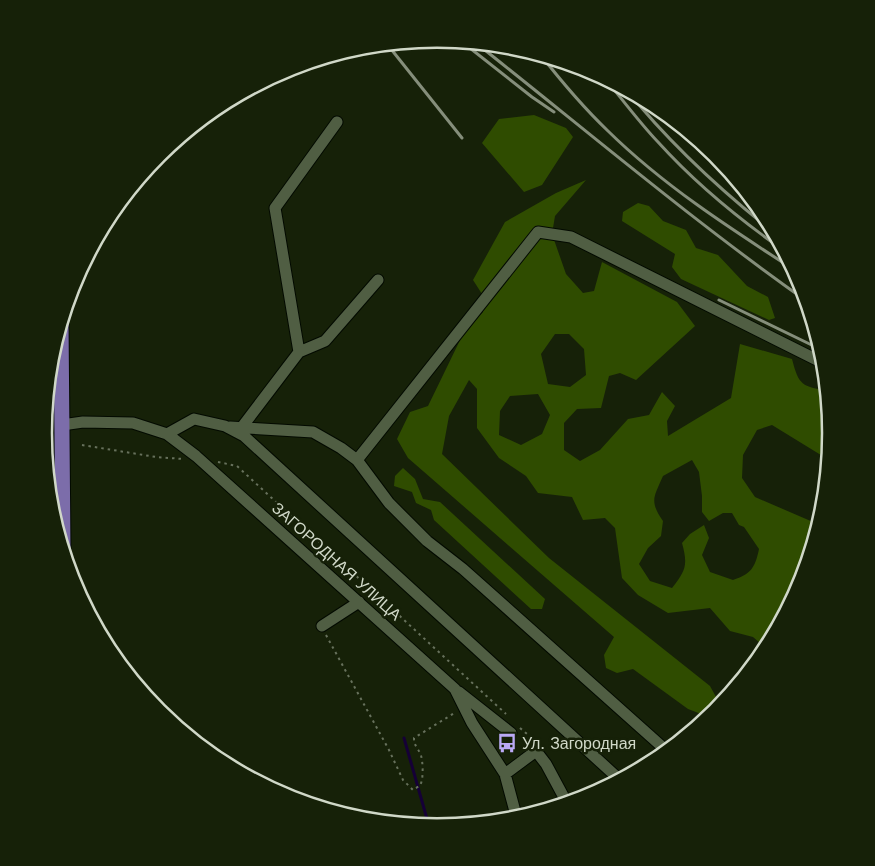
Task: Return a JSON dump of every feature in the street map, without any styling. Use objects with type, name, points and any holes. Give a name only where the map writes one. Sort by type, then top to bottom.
[{"type":"main road","points":[[61,349],[63,524]]},
{"type":"street","points":[[299,352],[275,208],[337,122]]},
{"type":"street","points":[[357,460],[538,232],[571,237],[816,360]]},
{"type":"street","points":[[242,427],[299,352],[325,341],[378,280]]},
{"type":"street","points":[[167,434],[194,419],[226,426],[313,432],[341,448],[357,460],[390,503],[426,541],[463,570],[662,747]]},
{"type":"street","name":"ЗАГОРОДНАЯ УЛИЦА","points":[[62,425],[83,422],[133,423],[167,434],[196,456],[455,689],[472,723],[505,774],[515,811]]},
{"type":"street","points":[[226,426],[244,436],[615,775]]},
{"type":"street","points":[[322,626],[359,602]]},
{"type":"street","points":[[455,689],[511,733]]},
{"type":"street","points":[[505,774],[536,751],[546,764],[564,797]]},
{"type":"path","points":[[322,626],[390,750],[403,780],[413,790],[420,786],[423,770],[421,755],[414,744],[414,738],[464,706]]},
{"type":"green space","points":[[534,115],[566,128],[573,137],[542,185],[524,192],[482,143],[499,119]]},
{"type":"green space","points":[[586,180],[555,216],[552,234],[566,274],[583,293],[594,291],[602,262],[677,302],[695,326],[636,380],[620,373],[609,376],[601,408],[577,409],[564,423],[564,450],[580,461],[600,450],[628,419],[649,415],[662,392],[675,406],[667,421],[668,436],[731,398],[740,344],[792,359],[800,380],[807,386],[821,390],[822,456],[772,425],[757,430],[743,455],[742,478],[755,497],[813,522],[794,581],[760,643],[753,637],[730,631],[710,608],[668,613],[638,595],[622,578],[615,528],[605,518],[583,520],[572,497],[538,493],[526,476],[499,458],[477,428],[477,389],[469,380],[449,416],[442,454],[549,558],[710,686],[717,698],[701,714],[688,709],[633,669],[617,673],[606,668],[604,655],[614,637],[408,458],[397,439],[410,412],[428,406],[463,334],[483,312],[482,294],[473,280],[505,222],[556,193]],"holes":[[[555,334],[569,334],[584,349],[586,375],[570,387],[548,384],[541,354]],[[538,394],[550,415],[542,434],[521,445],[499,435],[500,411],[510,396]],[[692,460],[699,472],[702,512],[709,521],[723,513],[732,513],[739,525],[744,527],[759,549],[754,566],[744,575],[733,580],[710,572],[702,555],[709,538],[704,525],[690,534],[682,543],[685,557],[683,572],[672,588],[650,581],[639,564],[648,548],[661,536],[663,521],[654,504],[654,499],[663,476]]]},
{"type":"green space","points":[[638,203],[649,206],[663,221],[686,230],[696,248],[718,255],[747,286],[768,297],[775,318],[769,320],[681,279],[672,267],[675,254],[622,221],[623,212]]},
{"type":"green space","points":[[403,468],[415,479],[423,499],[440,502],[545,599],[542,609],[531,609],[434,520],[431,510],[416,503],[412,492],[394,486],[395,476]]},
{"type":"waterway","points":[[404,738],[427,818]]},
{"type":"railway","points":[[471,49],[554,112]]},
{"type":"railway","points":[[392,50],[462,138]]},
{"type":"railway","points":[[486,51],[723,240],[798,294]]},
{"type":"railway","points":[[548,64],[590,113],[629,151],[723,223],[783,263]]},
{"type":"railway","points":[[615,91],[651,134],[703,187],[772,242]]},
{"type":"railway","points":[[637,103],[678,148],[758,220]]},
{"type":"railway","points":[[719,300],[813,346]]},
{"type":"place","name":"Ул. Загородная","points":[[507,743]]}]
